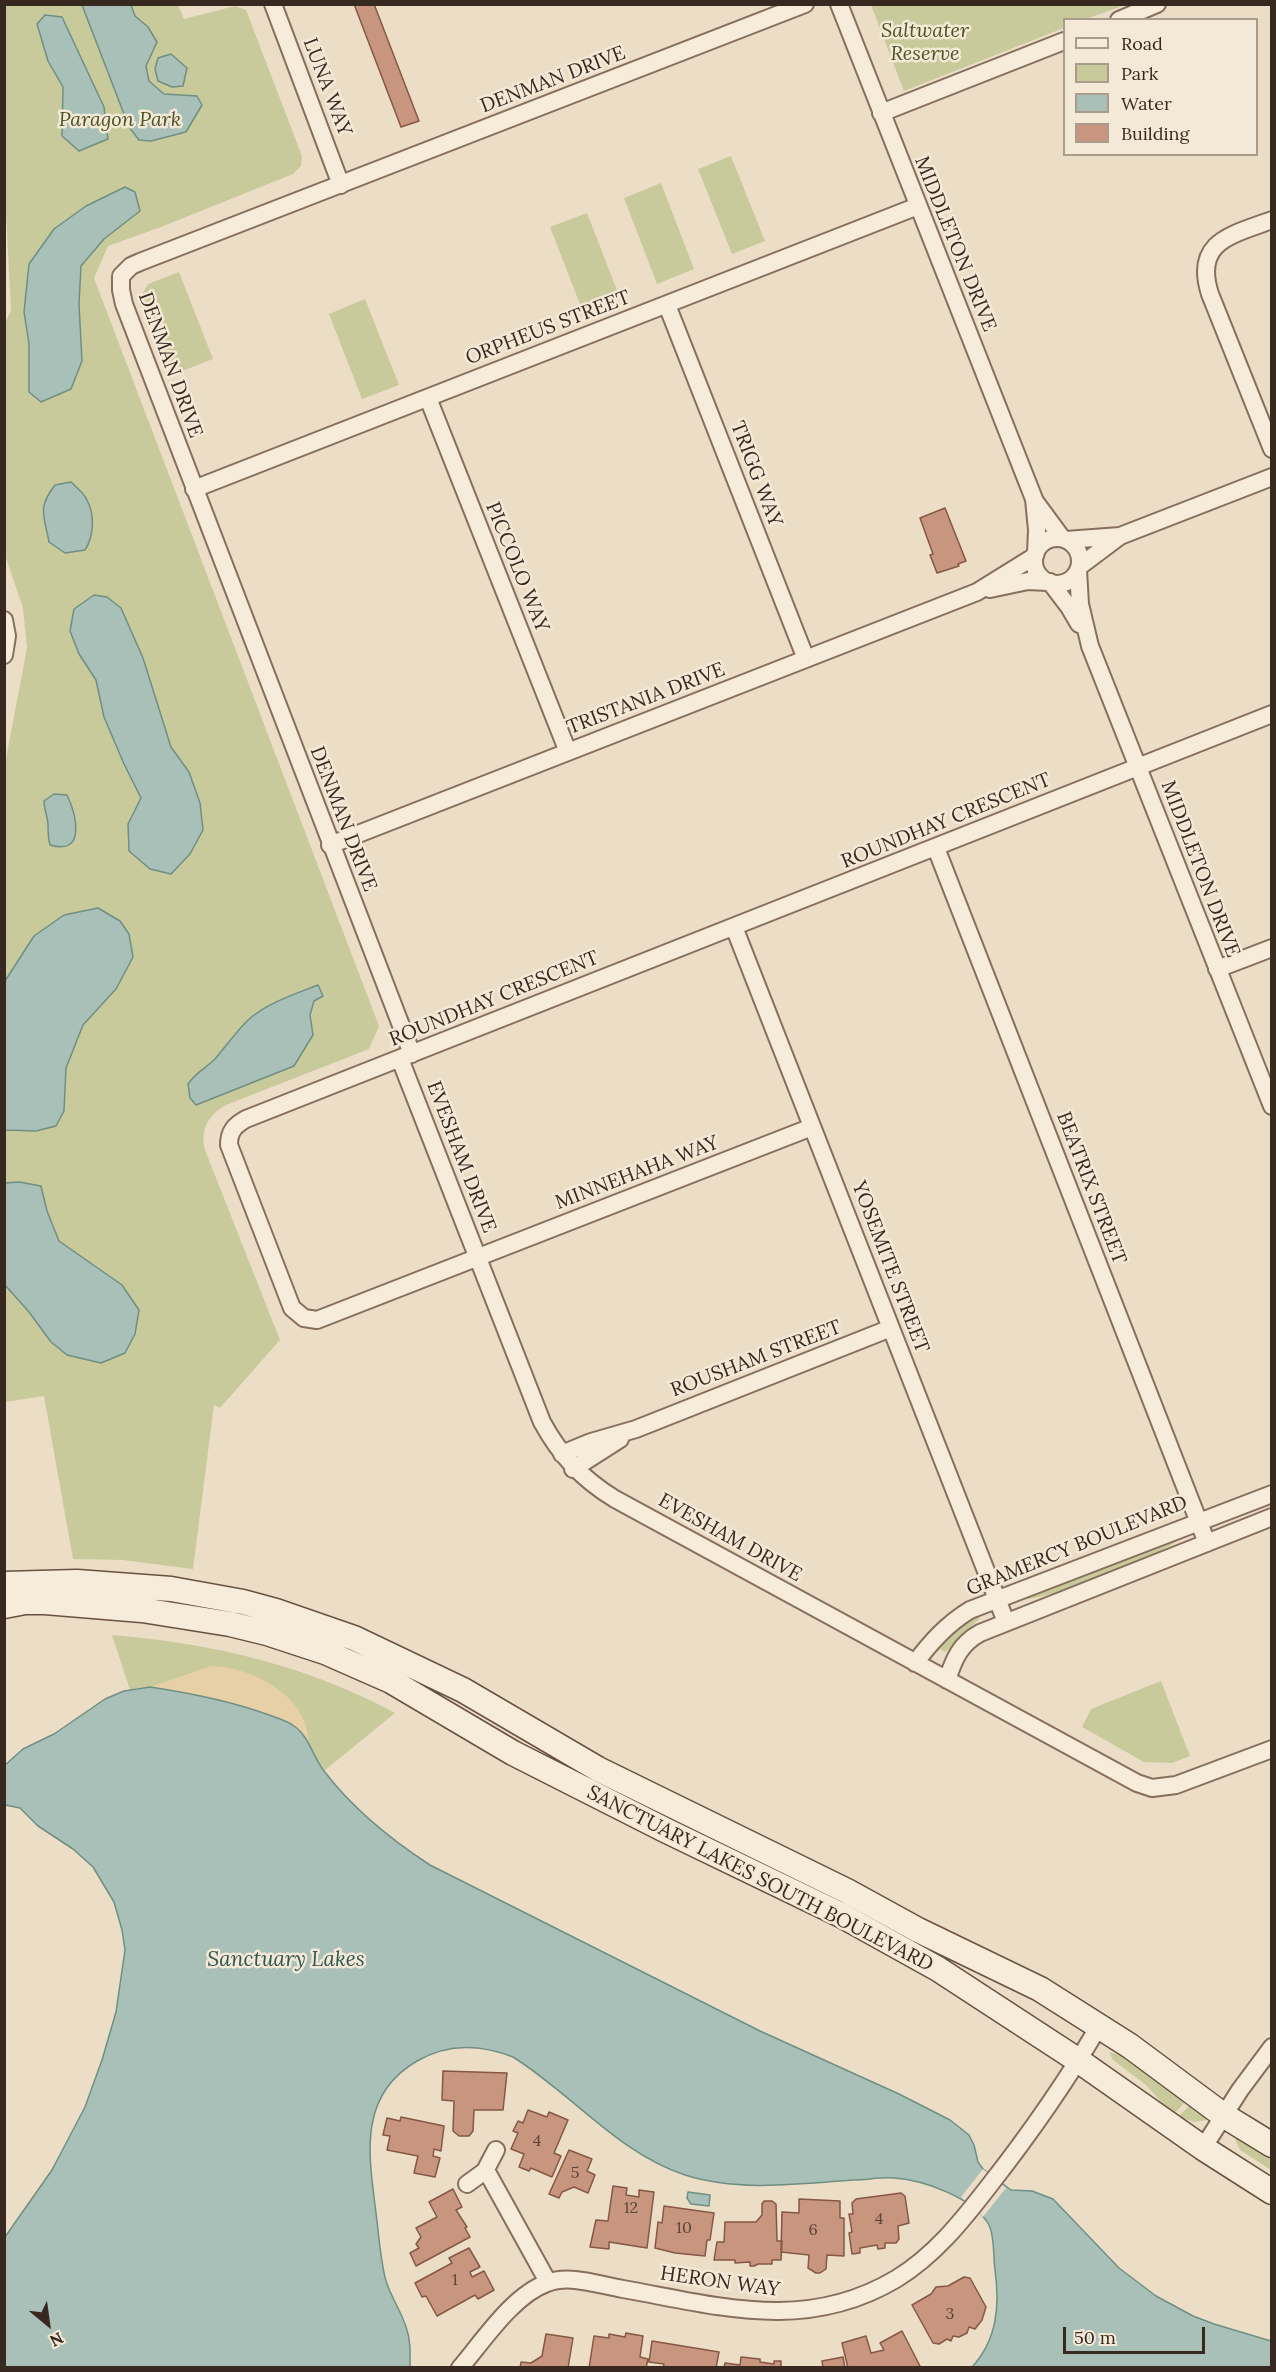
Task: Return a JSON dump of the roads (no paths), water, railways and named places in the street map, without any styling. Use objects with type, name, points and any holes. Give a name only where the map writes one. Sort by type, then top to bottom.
[{"type":"street","name":"LUNA WAY","points":[[273,4],[341,184]]},
{"type":"street","name":"DENMAN DRIVE","points":[[406,1057],[330,845],[124,304],[121,276],[131,266],[140,262],[805,4]]},
{"type":"street","name":"MIDDLETON DRIVE","points":[[839,4],[1034,499],[1064,539]]},
{"type":"street","points":[[1124,18],[1157,4]]},
{"type":"street","points":[[881,113],[1063,42]]},
{"type":"street","name":"ORPHEUS STREET","points":[[194,489],[918,206]]},
{"type":"street","points":[[1272,220],[1219,242],[1208,255],[1204,272],[1272,449]]},
{"type":"street","name":"TRIGG WAY","points":[[667,304],[806,659]]},
{"type":"street","name":"PICCOLO WAY","points":[[428,398],[568,752]]},
{"type":"street","points":[[1120,536],[1049,539],[1039,547],[1035,554],[1037,571],[1049,582],[1064,583],[1075,576],[1079,568],[1120,536],[1272,477]]},
{"type":"street","name":"MIDDLETON DRIVE","points":[[1034,499],[1037,530],[1035,554]]},
{"type":"street","points":[[1064,539],[1076,548],[1079,554],[1079,568]]},
{"type":"street","name":"TRISTANIA DRIVE","points":[[977,592],[1035,554]]},
{"type":"street","name":"MIDDLETON DRIVE","points":[[1079,568],[1080,604],[1090,646]]},
{"type":"street","name":"TRISTANIA DRIVE","points":[[330,845],[977,592],[1028,581],[1049,582]]},
{"type":"street","name":"MIDDLETON DRIVE","points":[[1049,582],[1069,607],[1090,646],[1272,1107]]},
{"type":"street","points":[[4,620],[7,636],[4,655]]},
{"type":"street","name":"ROUNDHAY CRESCENT","points":[[478,1258],[317,1320],[296,1314],[275,1267],[231,1152],[229,1138],[231,1132],[238,1123],[246,1119],[936,849],[1272,714]]},
{"type":"street","name":"BEATRIX STREET","points":[[936,849],[1207,1543]]},
{"type":"street","name":"YOSEMITE STREET","points":[[734,927],[1006,1622]]},
{"type":"street","points":[[1217,969],[1272,948]]},
{"type":"street","name":"EVESHAM DRIVE","points":[[406,1057],[478,1258],[542,1422],[573,1468],[615,1499],[1130,1780],[1152,1788],[1168,1787],[1272,1749]]},
{"type":"street","name":"MINNEHAHA WAY","points":[[478,1258],[812,1127]]},
{"type":"street","name":"ROUSHAM STREET","points":[[562,1454],[611,1435],[636,1429],[891,1328]]},
{"type":"street","name":"ROUSHAM STREET","points":[[573,1468],[636,1429]]},
{"type":"street","name":"GRAMERCY BOULEVARD","points":[[915,1663],[933,1640],[955,1619],[970,1610],[1272,1494]]},
{"type":"street","points":[[947,1680],[957,1653],[964,1644],[980,1632],[1272,1517]]},
{"type":"street","name":"SANCTUARY LAKES SOUTH BOULEVARD","points":[[4,1584],[77,1582],[137,1586],[243,1602],[296,1617],[354,1638],[499,1709],[598,1768],[1040,1989],[1130,2046],[1223,2115],[1272,2145]]},
{"type":"street","name":"SANCTUARY LAKES SOUTH BOULEVARD","points":[[4,1606],[25,1602],[45,1602],[187,1616],[267,1633],[325,1652],[391,1681],[483,1736],[665,1830],[882,1937],[938,1969],[1272,2192]]},
{"type":"street","points":[[483,1736],[499,1709]]},
{"type":"street","name":"HERON WAY","points":[[460,2367],[523,2297],[548,2282],[579,2281],[774,2313],[820,2307],[859,2297],[895,2279],[914,2267],[948,2236],[972,2207],[1038,2122],[1100,2026]]},
{"type":"street","points":[[1203,2148],[1223,2115],[1272,2047]]},
{"type":"street","points":[[467,2184],[486,2170],[496,2150]]},
{"type":"street","points":[[486,2170],[548,2282]]},
{"type":"water","points":[[82,5],[131,5],[135,16],[148,27],[157,42],[146,66],[149,81],[164,94],[197,96],[202,105],[186,132],[151,141],[139,140],[129,127]]},
{"type":"water","points":[[45,15],[62,17],[104,107],[108,139],[79,151],[62,136],[63,87],[48,61],[37,24]]},
{"type":"water","points":[[171,54],[187,68],[183,86],[172,87],[158,81],[155,69],[158,58]]},
{"type":"water","points":[[125,187],[135,192],[140,211],[104,239],[81,266],[79,304],[82,361],[71,389],[41,402],[29,392],[29,344],[24,312],[29,264],[54,229],[86,206]]},
{"type":"water","points":[[71,482],[90,506],[92,525],[85,550],[65,553],[49,542],[43,512],[49,493],[55,485]]},
{"type":"water","points":[[94,595],[107,597],[121,608],[143,658],[171,747],[189,772],[200,803],[203,830],[190,854],[171,874],[150,869],[129,851],[128,824],[141,798],[104,717],[96,680],[79,654],[70,631],[74,609]]},
{"type":"water","points":[[54,794],[67,795],[75,822],[74,839],[70,844],[62,847],[50,845],[48,838],[44,801]]},
{"type":"water","points":[[98,908],[120,921],[129,934],[133,957],[116,989],[83,1025],[66,1068],[64,1111],[56,1126],[36,1131],[5,1130],[5,981],[34,936],[64,915]]},
{"type":"water","points":[[318,985],[323,996],[314,1001],[310,1015],[313,1035],[294,1066],[196,1105],[190,1098],[188,1084],[215,1059],[248,1020],[272,1004]]},
{"type":"water","points":[[19,1182],[41,1186],[47,1211],[59,1241],[122,1285],[139,1310],[135,1334],[125,1353],[101,1363],[67,1355],[51,1342],[5,1285],[5,1183]]},
{"type":"water","name":"Sanctuary Lakes","points":[[150,1687],[225,1702],[289,1723],[303,1735],[324,1771],[347,1798],[387,1834],[430,1865],[760,2031],[899,2094],[950,2120],[969,2135],[978,2162],[983,2169],[1011,2190],[1032,2191],[1053,2199],[1119,2268],[1156,2296],[1193,2316],[1271,2341],[1271,2367],[972,2367],[987,2346],[995,2322],[997,2297],[993,2241],[989,2225],[982,2215],[960,2199],[947,2192],[906,2179],[878,2178],[790,2185],[747,2185],[726,2184],[685,2175],[661,2165],[617,2138],[513,2057],[488,2050],[464,2047],[429,2055],[398,2075],[384,2092],[376,2109],[371,2129],[371,2170],[382,2264],[388,2287],[408,2332],[410,2367],[5,2367],[5,2237],[52,2170],[85,2107],[116,2012],[125,1950],[114,1902],[93,1867],[73,1849],[38,1826],[20,1808],[5,1805],[5,1765],[23,1749],[54,1734],[105,1699],[124,1691]]},
{"type":"water","points":[[688,2192],[710,2195],[709,2206],[691,2204],[687,2198]]},
{"type":"park label","name":"Saltwater Reserve","points":[[925,42]]},
{"type":"park label","name":"Paragon Park","points":[[120,120]]}]
